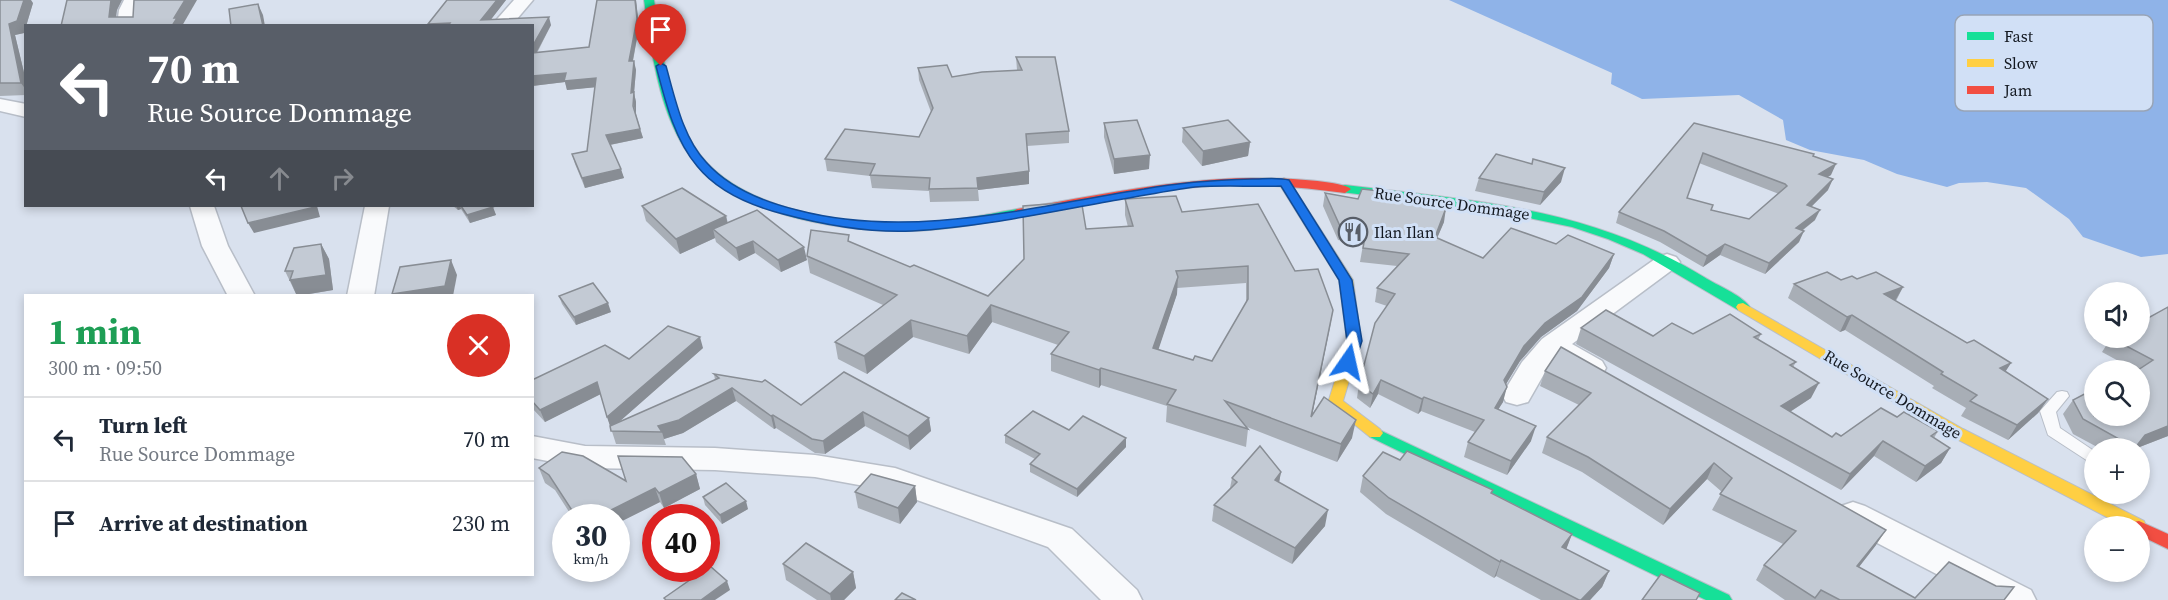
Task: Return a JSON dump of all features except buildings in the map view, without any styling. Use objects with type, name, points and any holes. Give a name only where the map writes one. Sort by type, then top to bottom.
[{"type":"main road","name":"Rue Source Dommage","points":[[649,0],[655,46],[672,107],[690,149],[702,165],[722,183],[771,207],[842,223],[913,227],[974,220],[1194,184],[1284,182],[1415,196],[1519,211],[1591,229],[1648,251],[1958,433],[2084,491]]},
{"type":"main road","points":[[1284,182],[1346,280],[1354,341],[1335,403],[1380,437],[1516,499],[1724,600]]},
{"type":"main road","name":"Rue Source Dommage","points":[[2108,504],[2124,516]]},
{"type":"main road","name":"Rue Source Dommage","points":[[2150,533],[2168,542]]},
{"type":"street","points":[[127,24],[128,10],[133,0]]},
{"type":"street","points":[[502,24],[524,0]]},
{"type":"street","points":[[0,105],[24,111]]},
{"type":"street","points":[[202,207],[215,246],[241,294]]},
{"type":"street","points":[[360,294],[377,207]]},
{"type":"street","points":[[1517,395],[1532,369],[1552,345],[1667,262]]},
{"type":"street","points":[[1552,345],[1621,384]]},
{"type":"street","points":[[534,447],[585,457],[715,459],[815,466],[895,480],[1060,538],[1124,600]]},
{"type":"street","points":[[1830,501],[1919,550],[2018,600]]},
{"type":"lane","points":[[2062,396],[2048,411],[2053,431],[2084,452]]},
{"type":"water","points":[[1449,0],[2168,0],[2168,254],[2141,257],[2083,237],[2069,219],[2026,188],[1987,182],[1959,183],[1947,187],[1897,174],[1864,160],[1810,150],[1786,140],[1783,120],[1739,95],[1642,99],[1611,84],[1612,73]]},
{"type":"traffic: fast","points":[[649,0],[663,76],[681,132],[690,149],[707,170],[730,187],[790,212],[823,219],[886,227],[965,222],[1017,213]]},
{"type":"traffic: fast","points":[[1345,189],[1461,202],[1576,224],[1648,251],[1743,307]]},
{"type":"traffic: fast","points":[[1375,433],[1723,600]]},
{"type":"traffic: slow","points":[[1284,182],[1346,280],[1354,341],[1335,403],[1375,433]]},
{"type":"traffic: slow","points":[[1743,307],[1958,433],[2119,516]]},
{"type":"traffic: jam","points":[[1017,213],[1150,190],[1213,182],[1270,182],[1345,189]]},
{"type":"traffic: jam","points":[[2150,533],[2168,542]]},
{"type":"place","name":"Ilan Ilan","points":[[1353,232]]},
{"type":"route","points":[[661,66],[672,107],[690,149],[702,165],[722,183],[747,197],[771,207],[814,219],[883,227],[913,227],[974,220],[1194,184],[1284,182],[1346,280],[1354,341],[1348,362]]}]
